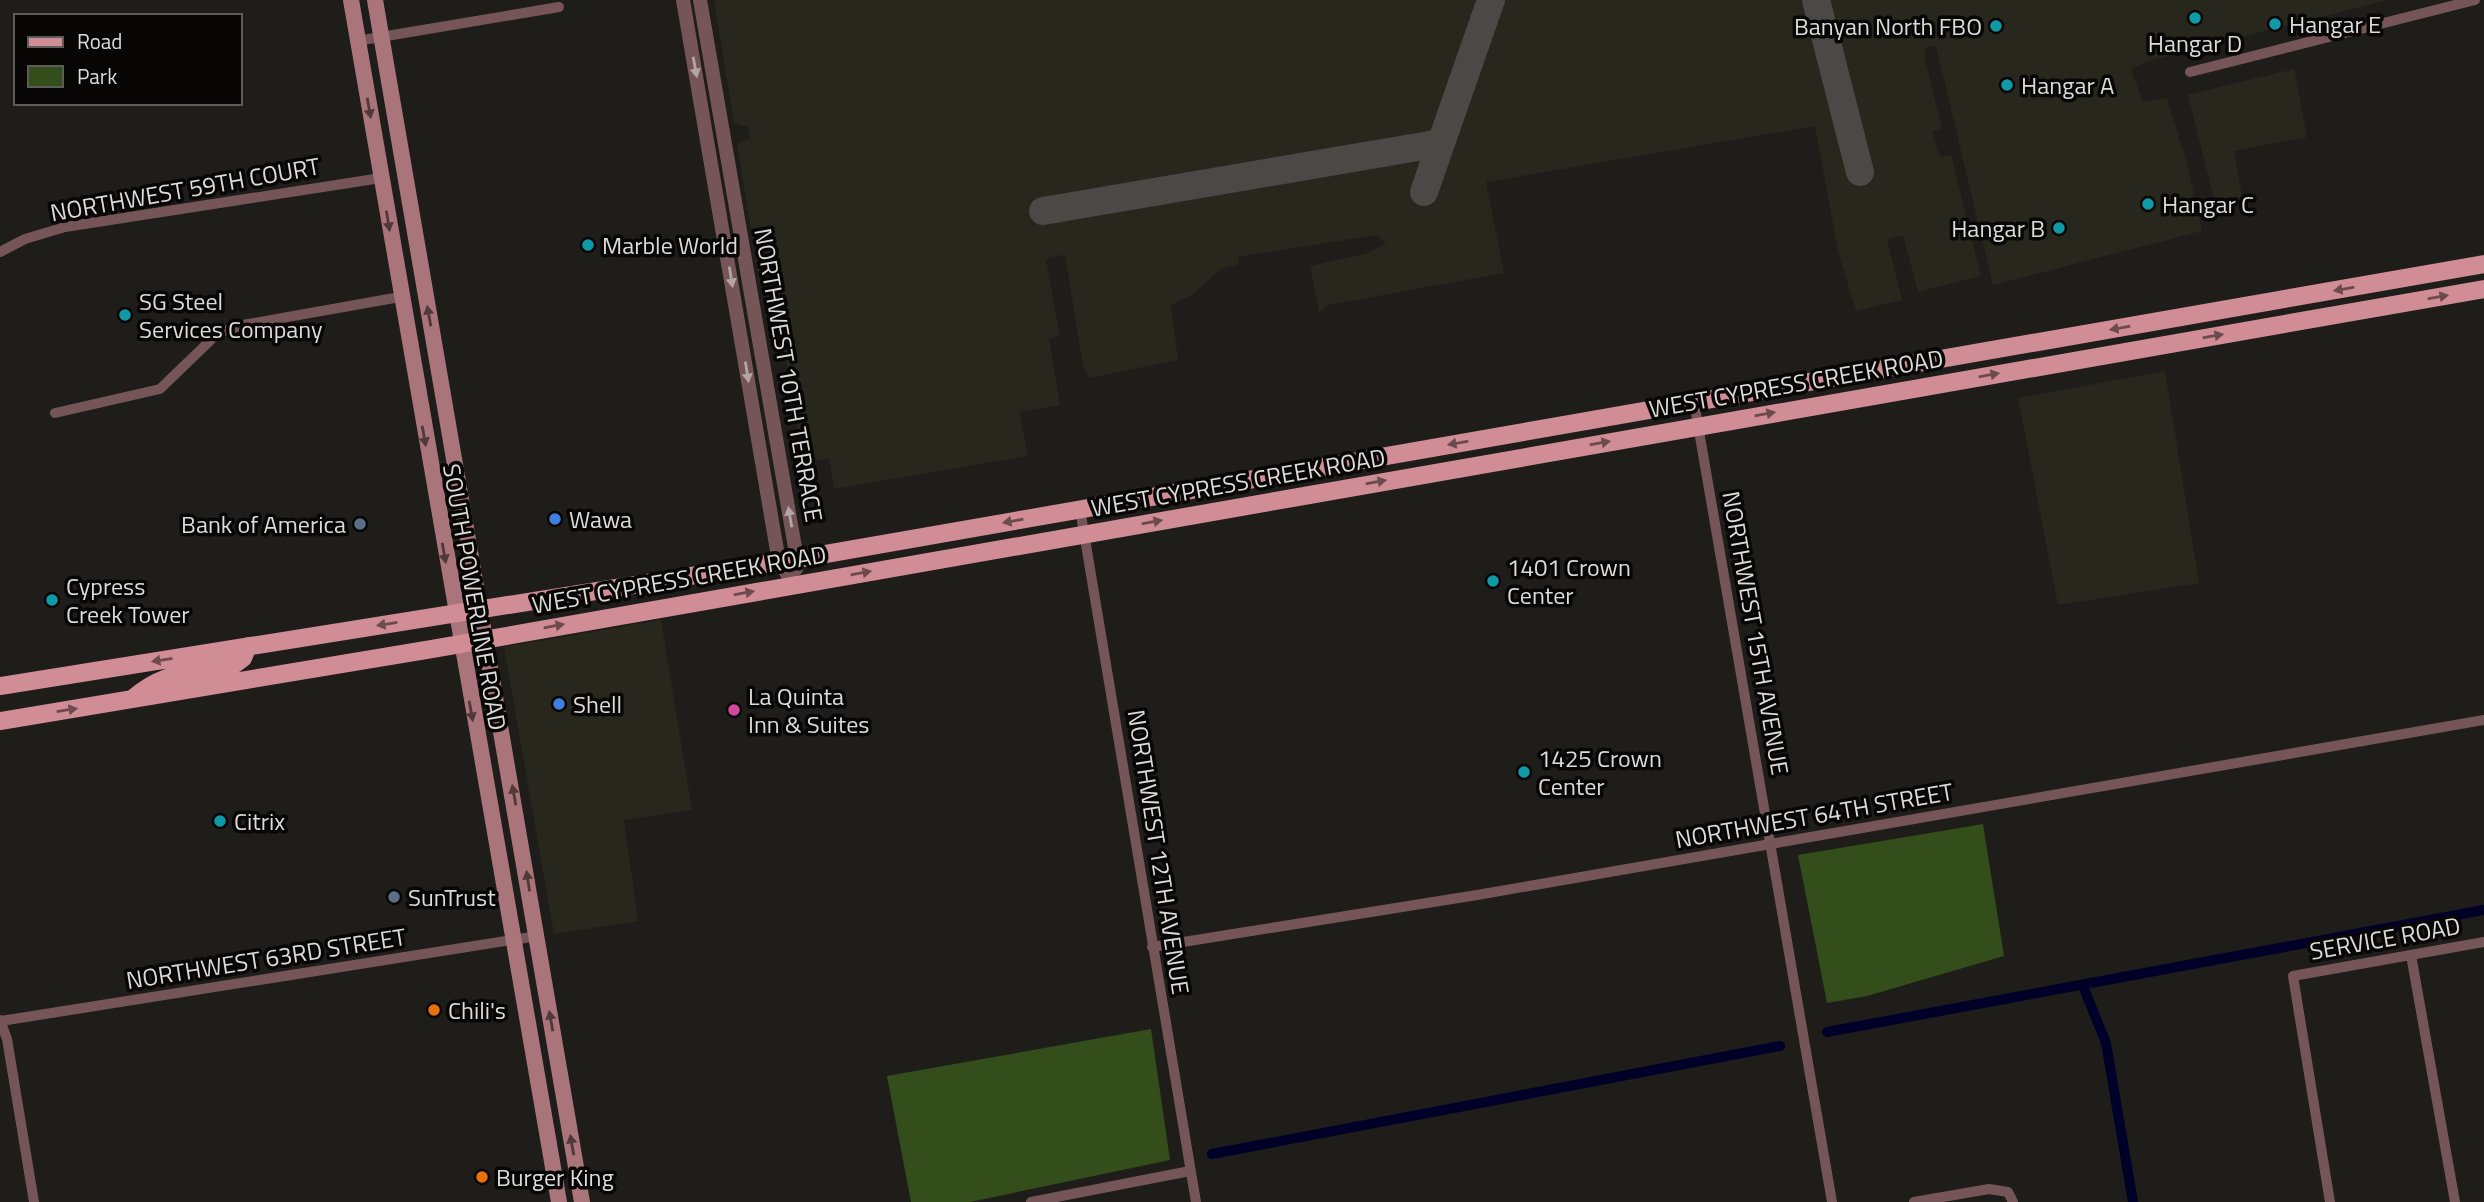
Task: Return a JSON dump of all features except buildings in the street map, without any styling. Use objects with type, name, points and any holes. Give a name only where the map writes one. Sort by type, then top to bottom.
[{"type":"main road","name":"SOUTH POWERLINE ROAD","points":[[351,0],[459,644],[558,1202]]},
{"type":"main road","name":"SOUTH POWERLINE ROAD","points":[[375,0],[582,1202]]},
{"type":"main road","points":[[401,150],[391,170],[381,178],[410,200]]},
{"type":"main road","name":"WEST CYPRESS CREEK ROAD","points":[[0,686],[797,559],[2484,264]]},
{"type":"main road","name":"WEST CYPRESS CREEK ROAD","points":[[0,720],[459,644],[2484,289]]},
{"type":"main road","points":[[406,334],[439,366]]},
{"type":"main road","points":[[1473,465],[1494,453],[1505,435]]},
{"type":"main road","points":[[132,699],[153,682],[165,677],[235,664],[243,658],[248,646]]},
{"type":"street","name":"NORTHWEST 10TH TERRACE","points":[[683,0],[779,562],[794,584]]},
{"type":"street","name":"NORTHWEST 10TH TERRACE","points":[[701,0],[797,559],[794,584]]},
{"type":"street","points":[[2190,72],[2475,0]]},
{"type":"street","points":[[358,41],[559,7]]},
{"type":"street","name":"NORTHWEST 59TH COURT","points":[[0,252],[25,239],[65,227],[381,178]]},
{"type":"street","points":[[55,413],[160,389],[202,345],[218,333],[400,297]]},
{"type":"street","points":[[736,306],[753,302]]},
{"type":"street","name":"NORTHWEST 15TH AVENUE","points":[[1694,402],[1832,1202]]},
{"type":"street","name":"NORTHWEST 12TH AVENUE","points":[[1080,509],[1196,1202]]},
{"type":"street","name":"NORTHWEST 64TH STREET","points":[[1152,947],[1772,844],[2484,720]]},
{"type":"street","name":"NORTHWEST 63RD STREET","points":[[1,1020],[537,936]]},
{"type":"street","name":"SERVICE ROAD","points":[[2330,1202],[2293,976],[2484,942]]},
{"type":"street","points":[[2411,955],[2455,1202]]},
{"type":"street","points":[[1,1020],[7,1039],[34,1202]]},
{"type":"street","points":[[1031,1202],[1190,1171]]},
{"type":"street","points":[[1914,1202],[1989,1189],[2011,1197]]},
{"type":"shaded area","points":[[714,0],[2387,0],[2145,62],[2131,69],[2143,102],[2167,98],[2189,171],[2202,231],[1993,285],[1936,46],[1926,48],[1924,55],[1942,128],[1932,131],[1938,153],[1943,157],[1951,155],[1981,276],[1918,292],[1903,235],[1887,239],[1902,300],[1856,311],[1838,251],[1815,126],[1486,182],[1504,273],[1329,305],[1319,312],[1310,266],[1368,253],[1386,243],[1376,235],[1238,257],[1239,264],[1222,268],[1193,294],[1171,305],[1178,360],[1089,378],[1083,366],[1065,255],[1049,257],[1046,261],[1060,336],[1049,339],[1060,405],[1019,412],[1028,456],[834,489],[829,458],[803,463],[791,389],[798,387],[796,372],[788,373],[771,288],[760,286],[737,144],[750,138],[748,127],[734,123]]},
{"type":"shaded area","points":[[2294,69],[2307,137],[2234,151],[2243,202],[2216,206],[2188,95]]},
{"type":"shaded area","points":[[2165,371],[2199,583],[2058,605],[2018,398]]},
{"type":"shaded area","points":[[661,620],[692,810],[624,820],[638,921],[554,934],[504,647]]},
{"type":"green space","points":[[1983,824],[2004,956],[1867,996],[1827,1003],[1798,855]]},
{"type":"green space","points":[[1151,1029],[1170,1160],[970,1202],[911,1202],[887,1076]]},
{"type":"waterway","points":[[1827,1032],[2484,910]]},
{"type":"waterway","points":[[2083,986],[2106,1043],[2133,1202]]},
{"type":"waterway","points":[[1212,1154],[1780,1046]]},
{"type":"taxiway","points":[[1424,192],[1491,0]]},
{"type":"taxiway","points":[[1816,0],[1860,172]]},
{"type":"taxiway","points":[[1043,211],[1441,143]]},
{"type":"place","name":"Hangar D","points":[[2195,18]]},
{"type":"place","name":"Hangar E","points":[[2275,24]]},
{"type":"place","name":"Banyan North FBO","points":[[1996,26]]},
{"type":"place","name":"Hangar A","points":[[2007,85]]},
{"type":"place","name":"Hangar C","points":[[2148,204]]},
{"type":"place","name":"Hangar B","points":[[2059,228]]},
{"type":"place","name":"Marble World","points":[[588,245]]},
{"type":"place","name":"SG Steel Services Company","points":[[125,315]]},
{"type":"place","name":"Wawa","points":[[555,519]]},
{"type":"place","name":"Bank of America","points":[[360,524]]},
{"type":"place","name":"1401 Crown Center","points":[[1493,581]]},
{"type":"place","name":"Cypress Creek Tower","points":[[52,600]]},
{"type":"place","name":"Shell","points":[[559,704]]},
{"type":"place","name":"La Quinta Inn & Suites","points":[[734,710]]},
{"type":"place","name":"1425 Crown Center","points":[[1524,772]]},
{"type":"place","name":"Citrix","points":[[220,821]]},
{"type":"place","name":"SunTrust","points":[[394,897]]},
{"type":"place","name":"Chili's","points":[[434,1010]]},
{"type":"place","name":"Burger King","points":[[482,1177]]}]
